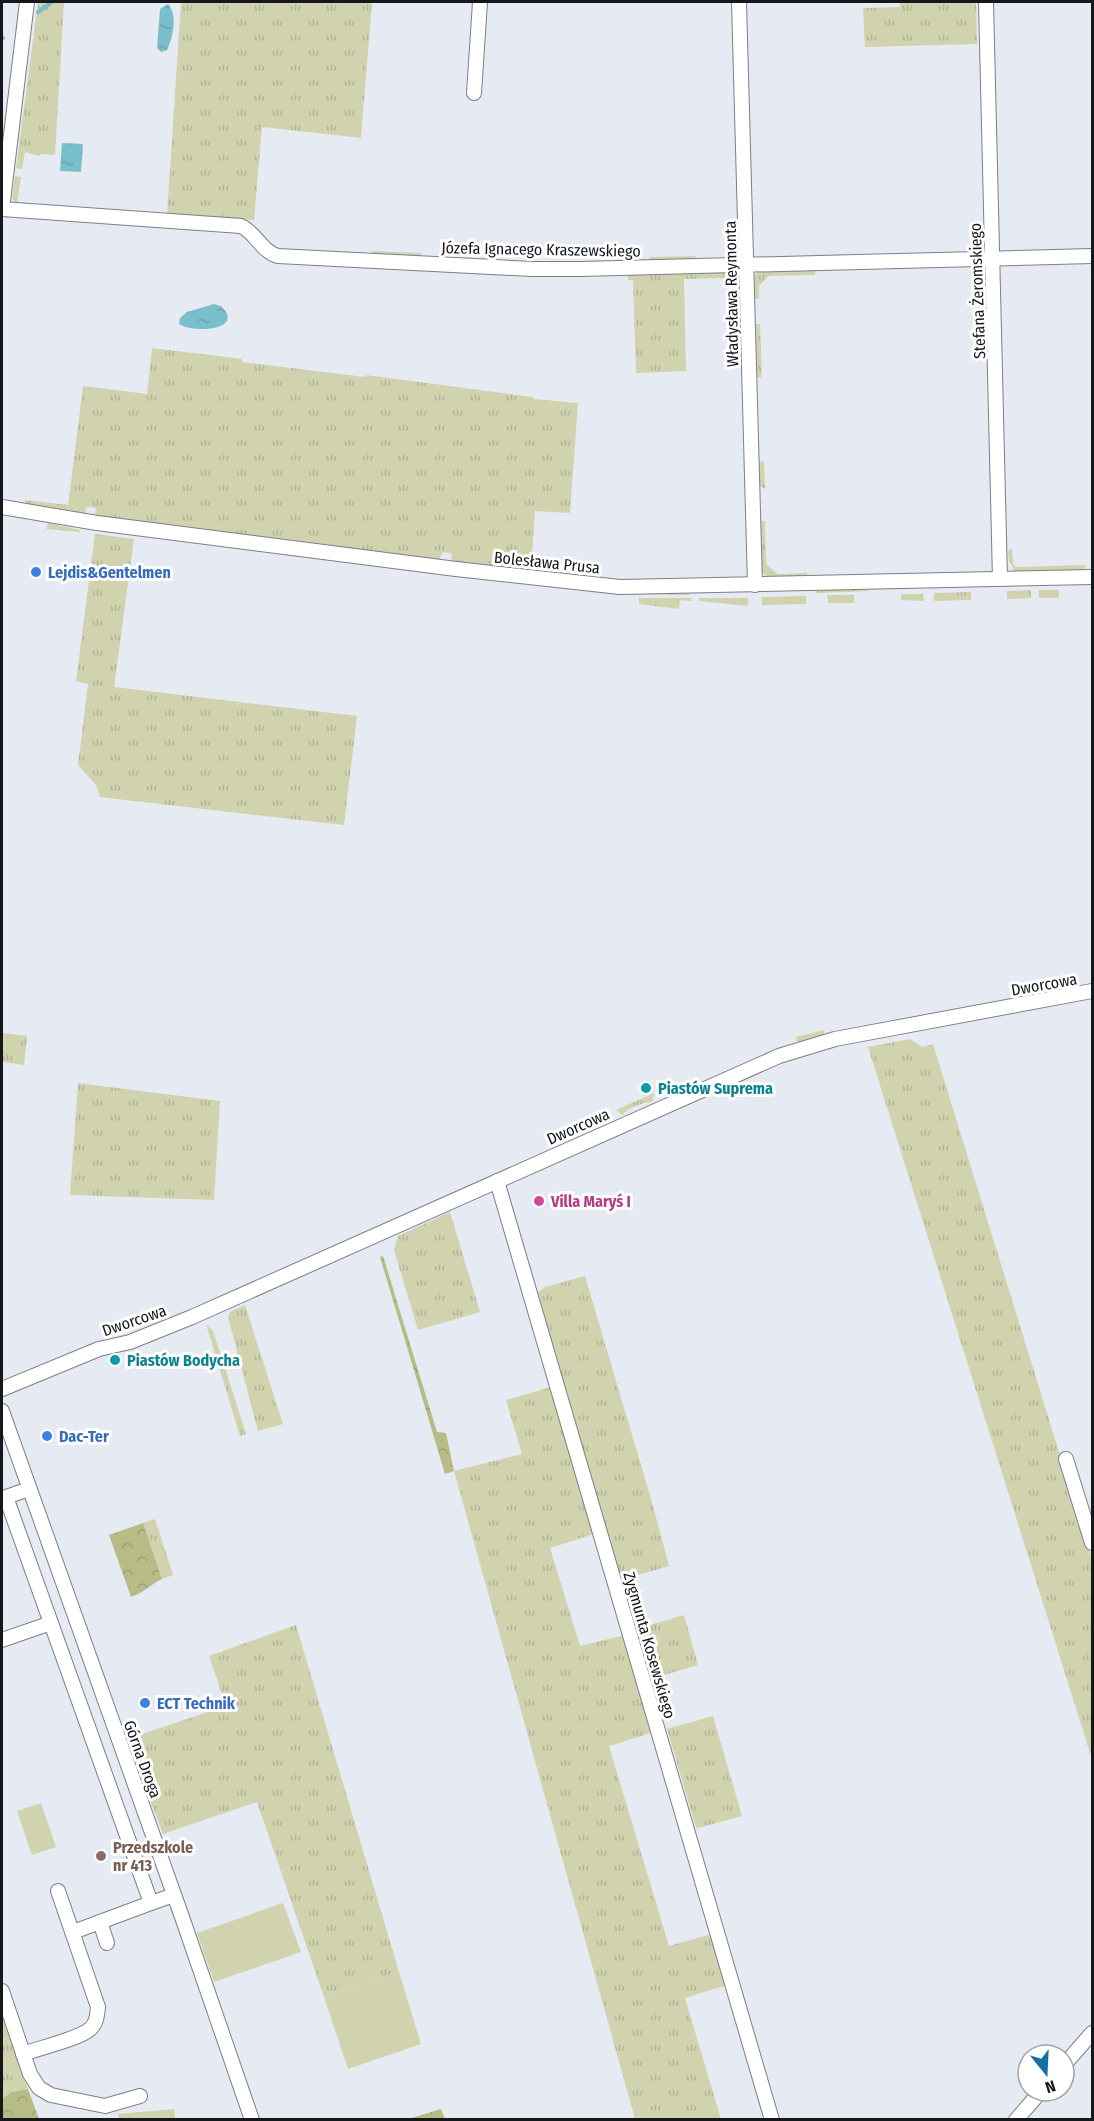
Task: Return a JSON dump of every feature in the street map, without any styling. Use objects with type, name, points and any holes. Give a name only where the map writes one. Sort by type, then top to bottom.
[{"type":"street","points":[[2,209],[27,2]]},
{"type":"street","points":[[474,93],[480,2]]},
{"type":"street","name":"Władysława Reymonta","points":[[739,2],[755,585]]},
{"type":"street","name":"Stefana Żeromskiego","points":[[986,2],[1000,579]]},
{"type":"street","name":"Józefa Ignacego Kraszewskiego","points":[[2,209],[239,225],[250,231],[272,254],[282,256],[532,269],[746,266],[1092,256]]},
{"type":"street","name":"Bolesława Prusa","points":[[2,507],[97,523],[456,569],[649,588],[1092,577]]},
{"type":"street","name":"Dworcowa","points":[[2,1389],[95,1351],[130,1342],[177,1323],[796,1049],[835,1039],[1092,991]]},
{"type":"street","name":"Zygmunta Kosewskiego","points":[[497,1181],[772,2120]]},
{"type":"street","name":"Górna Droga","points":[[2,1411],[252,2120]]},
{"type":"street","points":[[1066,1459],[1092,1543]]},
{"type":"street","points":[[29,1489],[3,1495],[151,1904]]},
{"type":"street","points":[[2,1640],[51,1623]]},
{"type":"street","points":[[23,2054],[82,2034],[91,2028],[97,2019],[98,2007],[58,1891]]},
{"type":"street","points":[[73,1932],[174,1895]]},
{"type":"street","points":[[100,1922],[107,1943]]},
{"type":"street","points":[[2,1991],[36,2085],[51,2095],[105,2106],[140,2096]]},
{"type":"street","points":[[1076,2051],[1092,2032]]},
{"type":"street","points":[[1016,2120],[1031,2103]]},
{"type":"green space","points":[[38,2],[64,2],[55,155],[41,154],[39,156],[25,152],[22,169],[16,168]]},
{"type":"green space","points":[[181,2],[372,2],[361,138],[262,127],[254,220],[167,215]]},
{"type":"green space","points":[[900,2],[976,2],[977,44],[865,47],[863,8],[900,7]]},
{"type":"green space","points":[[15,176],[21,177],[17,205],[12,198]]},
{"type":"green space","points":[[372,251],[421,253],[421,258],[371,256]]},
{"type":"green space","points":[[696,256],[693,261],[652,262],[649,257]]},
{"type":"green space","points":[[815,269],[815,275],[768,276],[759,286],[759,299],[753,299],[753,277],[758,272]]},
{"type":"green space","points":[[731,271],[731,274],[737,278],[739,304],[736,304],[736,286],[726,278],[684,279],[686,371],[636,373],[633,280],[628,280],[628,274]]},
{"type":"green space","points":[[760,324],[762,377],[755,378],[753,326]]},
{"type":"green space","points":[[152,348],[242,359],[242,362],[365,377],[366,375],[533,397],[533,399],[578,403],[570,513],[535,511],[531,569],[550,571],[550,574],[454,564],[451,560],[452,554],[443,552],[438,562],[97,518],[96,508],[86,507],[85,513],[81,515],[27,505],[25,500],[68,505],[83,386],[147,394]]},
{"type":"green space","points":[[764,461],[766,489],[757,485],[757,463]]},
{"type":"green space","points":[[765,521],[766,564],[778,574],[807,573],[807,577],[776,579],[761,571],[758,522]]},
{"type":"green space","points":[[48,523],[80,530],[80,532],[46,529]]},
{"type":"green space","points":[[95,534],[134,539],[114,687],[357,716],[344,825],[100,797],[96,785],[78,765],[88,684],[76,681]]},
{"type":"green space","points":[[1012,549],[1013,564],[1016,567],[1085,565],[1086,572],[1017,573],[1013,571],[1009,561],[1008,551]]},
{"type":"green space","points":[[865,588],[868,591],[816,593],[818,589]]},
{"type":"green space","points":[[1031,590],[1031,598],[1007,599],[1007,591]]},
{"type":"green space","points":[[1039,590],[1059,590],[1059,598],[1039,598]]},
{"type":"green space","points":[[628,592],[688,592],[690,595],[627,594]]},
{"type":"green space","points":[[971,592],[971,600],[934,601],[934,593]]},
{"type":"green space","points":[[901,594],[923,594],[924,601],[901,600]]},
{"type":"green space","points":[[827,595],[854,595],[854,603],[828,603]]},
{"type":"green space","points":[[806,596],[806,604],[762,605],[762,597]]},
{"type":"green space","points":[[639,598],[691,598],[691,601],[680,600],[679,609],[639,604]]},
{"type":"green space","points":[[699,598],[748,598],[748,606],[699,601]]},
{"type":"green space","points":[[824,1030],[824,1036],[797,1041],[796,1037]]},
{"type":"green space","points":[[2,1033],[27,1036],[24,1065],[2,1062]]},
{"type":"green space","points":[[910,1039],[922,1047],[933,1044],[1092,1559],[1092,1759],[868,1047]]},
{"type":"green space","points":[[78,1083],[220,1101],[214,1200],[70,1195]]},
{"type":"green space","points":[[654,1093],[652,1102],[636,1106],[622,1115],[616,1110]]},
{"type":"green space","points":[[450,1212],[480,1312],[418,1330],[394,1250],[398,1236]]},
{"type":"green space","points":[[383,1256],[437,1432],[446,1433],[454,1471],[445,1474],[380,1257]]},
{"type":"green space","points":[[585,1276],[669,1566],[625,1579],[618,1572],[537,1293],[545,1287]]},
{"type":"green space","points":[[245,1305],[283,1424],[258,1431],[228,1317],[230,1312]]},
{"type":"green space","points":[[206,1324],[213,1331],[246,1434],[240,1436]]},
{"type":"green space","points":[[551,1387],[594,1534],[550,1548],[580,1646],[625,1635],[654,1731],[609,1746],[669,1946],[712,1934],[727,1985],[685,1998],[721,2119],[635,2119],[454,1471],[522,1454],[506,1400]]},
{"type":"green space","points":[[155,1519],[173,1575],[162,1579],[143,1523]]},
{"type":"green space","points":[[143,1523],[162,1579],[131,1597],[109,1535]]},
{"type":"green space","points":[[684,1615],[698,1665],[654,1678],[640,1628]]},
{"type":"green space","points":[[296,1625],[399,1972],[324,1997],[257,1802],[163,1834],[127,1739],[226,1706],[209,1656]]},
{"type":"green space","points":[[713,1716],[742,1816],[698,1828],[667,1729]]},
{"type":"green space","points":[[41,1803],[56,1847],[32,1855],[17,1811]]},
{"type":"green space","points":[[283,1903],[301,1952],[214,1982],[197,1933]]},
{"type":"green space","points":[[399,1972],[421,2044],[348,2069],[324,1997]]},
{"type":"green space","points":[[2,2013],[28,2089],[11,2092],[2,2102]]},
{"type":"green space","points":[[28,2089],[39,2119],[2,2119],[3,2099],[11,2092]]},
{"type":"green space","points":[[174,2109],[175,2119],[119,2119],[118,2114]]},
{"type":"green space","points":[[441,2109],[445,2119],[408,2119]]},
{"type":"water","points":[[168,4],[173,14],[173,33],[167,50],[161,52],[157,48],[160,9]]},
{"type":"water","points":[[62,143],[83,144],[81,172],[60,171]]},
{"type":"water","points":[[214,304],[221,306],[227,314],[227,320],[223,325],[215,328],[195,329],[179,324],[180,318],[187,312]]},
{"type":"waterway","points":[[38,12],[52,2]]},
{"type":"place","name":"Lejdis&Gentelmen","points":[[36,572]]},
{"type":"place","name":"Piastów Suprema","points":[[646,1088]]},
{"type":"place","name":"Villa Maryś I","points":[[539,1201]]},
{"type":"place","name":"Piastów Bodycha","points":[[115,1360]]},
{"type":"place","name":"Dac-Ter","points":[[47,1436]]},
{"type":"place","name":"ECT Technik","points":[[145,1703]]},
{"type":"place","name":"Przedszkole nr 413","points":[[101,1856]]}]
